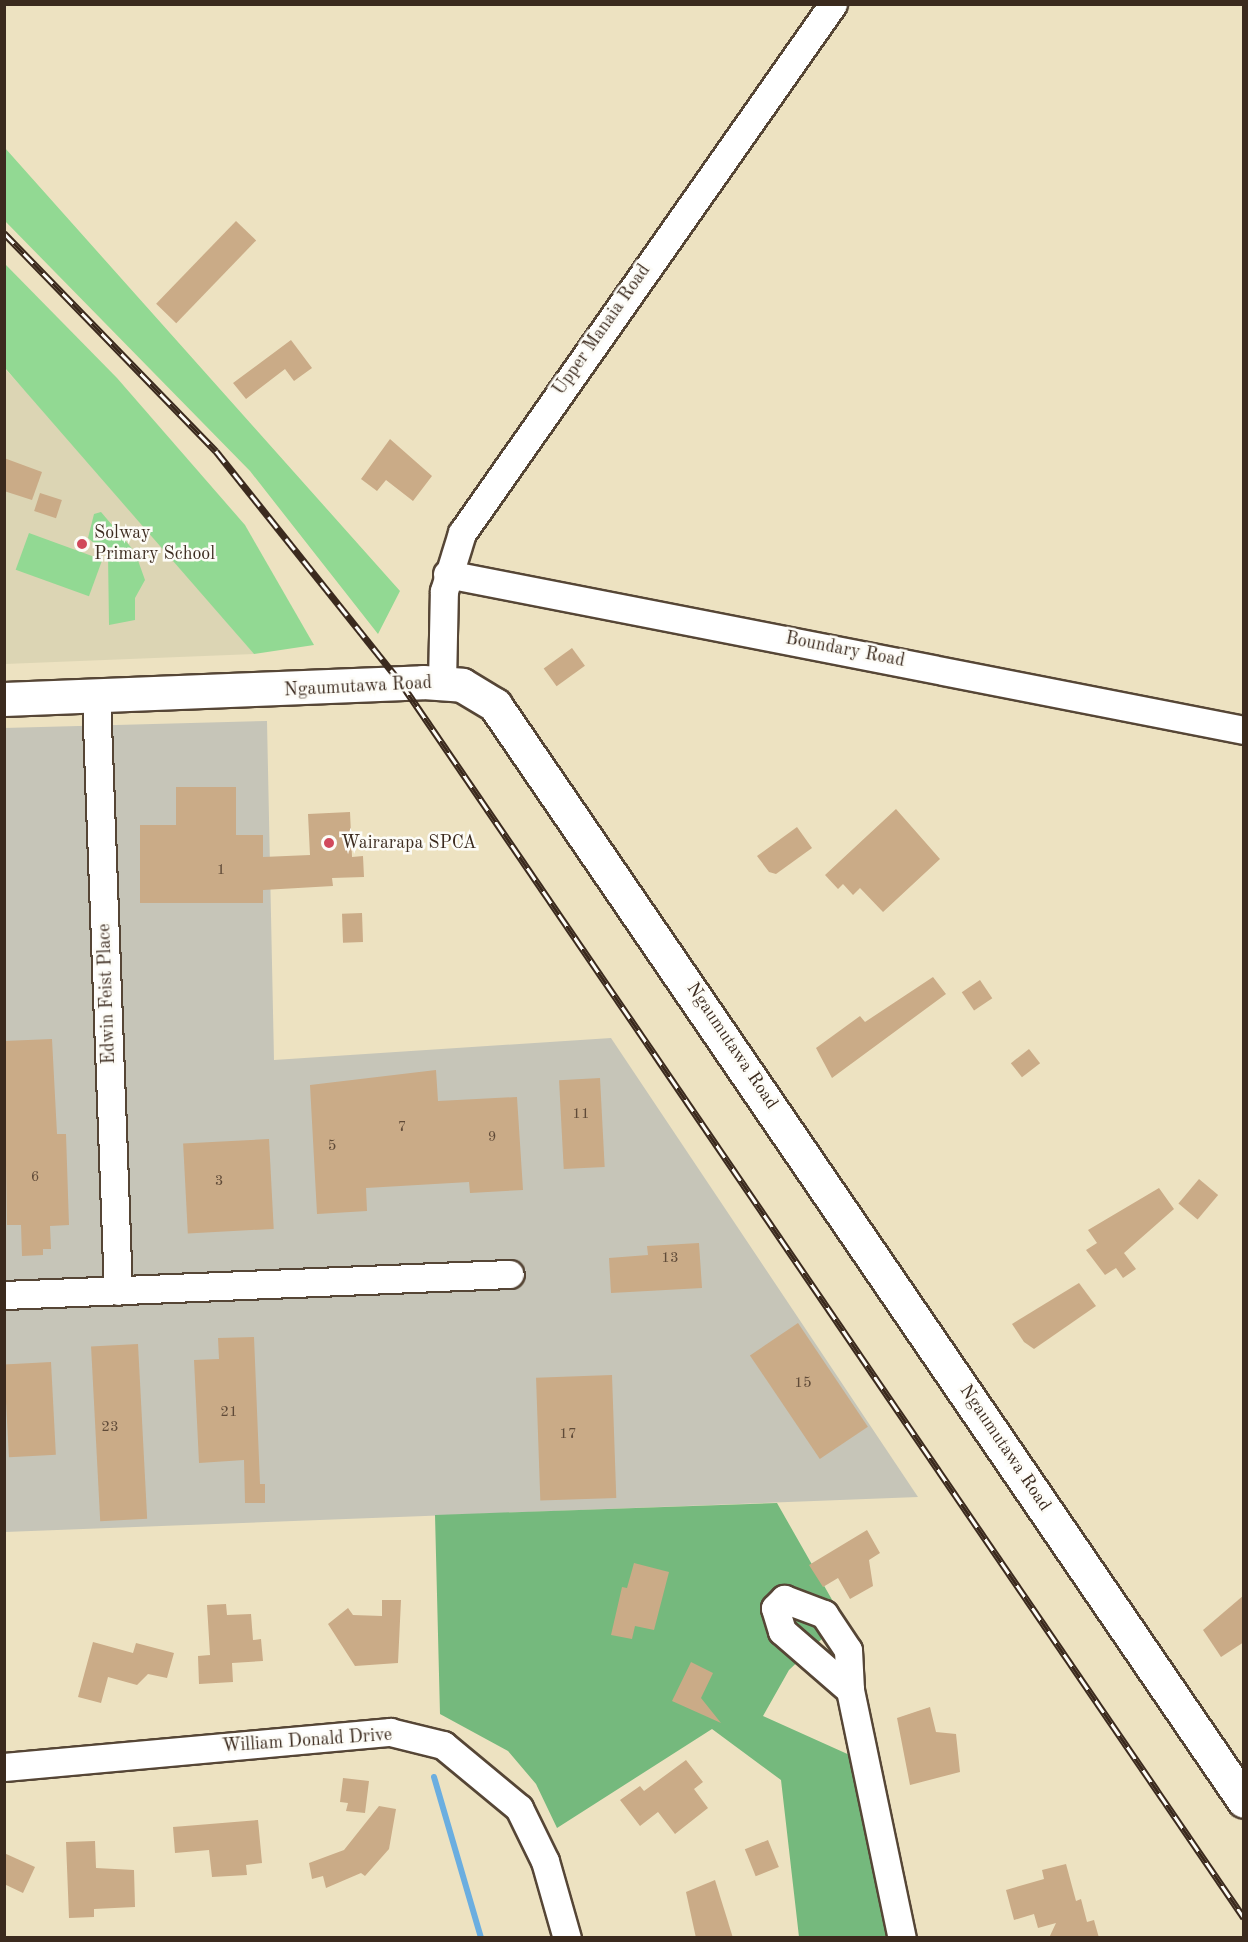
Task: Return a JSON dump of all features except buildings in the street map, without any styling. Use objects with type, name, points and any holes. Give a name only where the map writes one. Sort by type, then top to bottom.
[{"type":"main road","name":"Ngaumutawa Road","points":[[4,699],[442,683],[477,692],[506,720],[1244,1801]]},
{"type":"street","name":"Upper Manaia Road","points":[[442,683],[447,574],[477,507],[833,4]]},
{"type":"street","name":"Boundary Road","points":[[447,574],[1244,730]]},
{"type":"street","name":"Edwin Feist Place","points":[[96,697],[118,1291]]},
{"type":"street","points":[[4,1295],[510,1274]]},
{"type":"street","points":[[850,1690],[902,1938]]},
{"type":"street","name":"William Donald Drive","points":[[4,1767],[380,1733],[443,1745],[519,1808],[544,1861],[567,1938]]},
{"type":"shaded area","name":"Solway Primary School","points":[[4,368],[66,434],[254,654],[5,664]]},
{"type":"shaded area","points":[[267,721],[274,1060],[611,1038],[918,1497],[5,1532],[4,728]]},
{"type":"green space","points":[[5,148],[400,591],[378,634],[250,471],[5,221]]},
{"type":"green space","points":[[5,264],[117,378],[245,525],[314,645],[254,654],[5,368]]},
{"type":"green space","points":[[101,512],[135,552],[145,580],[135,598],[135,620],[109,625],[108,555],[88,538],[94,514]]},
{"type":"green space","points":[[29,533],[102,560],[89,596],[16,570]]},
{"type":"green space","points":[[777,1503],[843,1619],[789,1670],[763,1716],[863,1761],[907,1937],[799,1937],[781,1780],[712,1729],[557,1828],[536,1784],[508,1751],[440,1714],[435,1515]]},
{"type":"waterway","points":[[434,1777],[481,1938]]},
{"type":"railway","points":[[4,233],[216,451],[401,683],[1244,1918]]},
{"type":"place","name":"Solway Primary School","points":[[82,544]]},
{"type":"place","name":"Wairarapa SPCA","points":[[329,843]]}]
